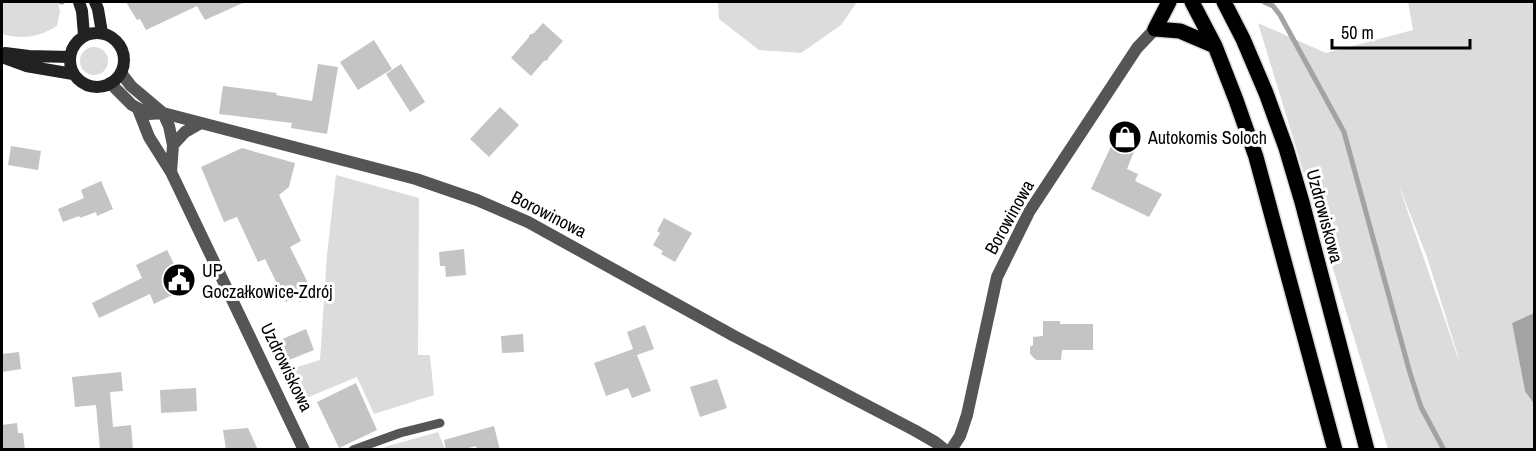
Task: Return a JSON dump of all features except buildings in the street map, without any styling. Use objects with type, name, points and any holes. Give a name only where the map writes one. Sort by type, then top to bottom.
[{"type":"main road","points":[[1169,2],[1155,28],[1180,31],[1215,46]]},
{"type":"main road","points":[[1192,2],[1215,46],[1256,157],[1335,450]]},
{"type":"main road","name":"Uzdrowiskowa","points":[[1224,2],[1266,93],[1286,148],[1367,450]]},
{"type":"street","points":[[79,2],[84,35]]},
{"type":"street","points":[[95,2],[102,33]]},
{"type":"street","name":"Borowinowa","points":[[951,450],[960,436],[967,415],[997,277],[1029,212],[1137,48],[1155,28]]},
{"type":"street","points":[[102,33],[117,41],[122,48],[124,65],[116,79],[103,87],[94,87],[86,85],[74,74],[70,66],[70,57],[72,48],[84,35],[102,33]]},
{"type":"street","points":[[2,55],[70,57]]},
{"type":"street","points":[[2,55],[26,66],[74,74]]},
{"type":"street","points":[[121,73],[131,86],[163,113]]},
{"type":"street","points":[[110,83],[138,109]]},
{"type":"street","name":"Borowinowa","points":[[138,109],[149,114],[163,113],[416,179],[503,210],[734,336],[914,430],[945,450]]},
{"type":"street","name":"Uzdrowiskowa","points":[[138,109],[149,136],[171,172],[304,450]]},
{"type":"street","name":"Uzdrowiskowa","points":[[163,113],[169,126],[173,145],[171,172]]},
{"type":"street","points":[[173,145],[185,132],[199,124]]},
{"type":"lane","points":[[353,450],[400,433],[440,423]]},
{"type":"shaded area","points":[[2,2],[58,2],[60,11],[57,26],[44,33],[30,36],[16,37],[2,34]]},
{"type":"shaded area","points":[[718,2],[857,2],[841,25],[801,53],[759,50],[719,19]]},
{"type":"shaded area","points":[[1408,2],[1534,2],[1534,313],[1512,323],[1525,390],[1534,404],[1534,449],[1388,449],[1258,23],[1326,53],[1413,30]],"holes":[[[1398,183],[1427,257],[1459,359]]]},
{"type":"shaded area","points":[[94,47],[104,51],[108,61],[104,71],[94,75],[84,71],[80,61],[84,51]]},
{"type":"shaded area","points":[[336,175],[419,198],[418,355],[430,355],[434,395],[374,414],[357,377],[306,398],[291,369],[320,360],[327,255]]},
{"type":"shaded area","points":[[1534,313],[1534,404],[1525,391],[1512,323]]},
{"type":"shaded area","points":[[438,432],[445,449],[380,449],[388,446]]},
{"type":"waterway","points":[[1264,2],[1273,6],[1280,15],[1344,132],[1410,373],[1421,407],[1444,450]]},
{"type":"place","name":"Autokomis Soloch","points":[[1125,137]]},
{"type":"place","name":"UP Goczałkowice-Zdrój","points":[[179,280]]}]
